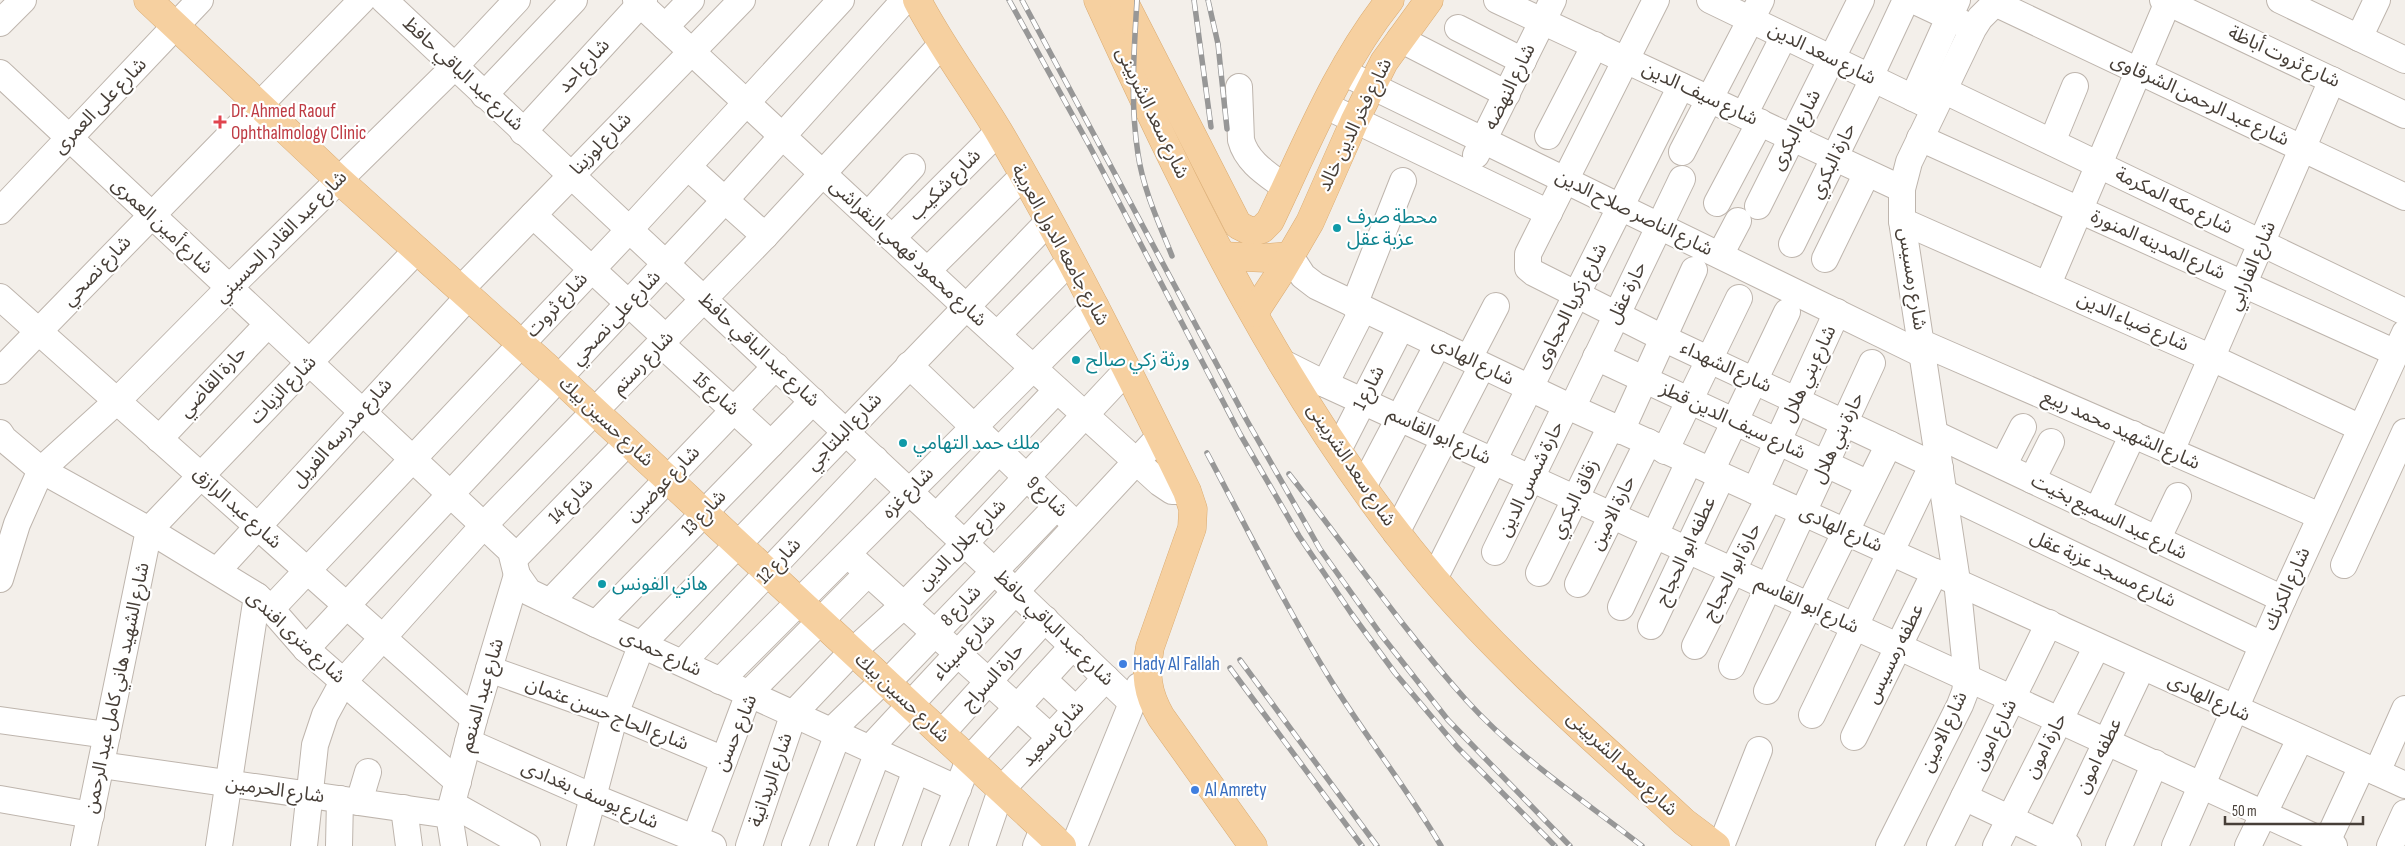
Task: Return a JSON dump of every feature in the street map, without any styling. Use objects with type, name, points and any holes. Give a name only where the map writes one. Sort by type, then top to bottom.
[{"type":"main road","name":"شارع حسين بيك","points":[[148,0],[339,180],[596,412],[969,760],[1047,840]]},
{"type":"main road","name":"شارع سعد الشربينى","points":[[1098,0],[1238,225]]},
{"type":"main road","name":"شارع سعد الشربينى","points":[[1123,0],[1156,95],[1223,256],[1282,362],[1363,487],[1396,533],[1486,638],[1684,822],[1716,846]]},
{"type":"main road","name":"شارع فخر الدين خالد","points":[[1238,225],[1252,232],[1262,228],[1270,221],[1343,72],[1369,26],[1390,0]]},
{"type":"main road","name":"شارع فخر الدين خالد","points":[[1254,312],[1310,222],[1371,86],[1400,39],[1429,0]]},
{"type":"main road","name":"شارع جامعه الدول العربية","points":[[905,1],[937,36],[998,132],[1095,306],[1186,491],[1193,509],[1192,528],[1150,647],[1147,664],[1147,683],[1151,700],[1253,846]]},
{"type":"main road","points":[[1223,256],[1265,258],[1290,256]]},
{"type":"street","points":[[0,23],[23,0]]},
{"type":"street","name":"شارع على العمرى","points":[[0,211],[200,0]]},
{"type":"street","name":"شارع نصحي","points":[[0,371],[362,0]]},
{"type":"street","name":"شارع عبد الباقي حافظ","points":[[384,0],[910,491],[1132,703]]},
{"type":"street","name":"شارع عبد القادر الحسيني","points":[[41,470],[117,401],[228,288],[455,66],[518,0]]},
{"type":"street","points":[[484,95],[574,0]]},
{"type":"street","points":[[665,27],[691,0]]},
{"type":"street","name":"شارع لوزينا","points":[[465,292],[532,215],[742,0]]},
{"type":"street","name":"شارع ثروت","points":[[264,602],[307,571],[688,167],[841,0]]},
{"type":"street","name":"شارع سيف الدين","points":[[1497,0],[1548,10],[1595,45],[1902,189]]},
{"type":"street","points":[[1326,106],[1549,213],[1656,0]]},
{"type":"street","name":"شارع البكرى","points":[[1720,255],[1748,213],[1792,138],[1861,0]]},
{"type":"street","name":"حارة البكري","points":[[1792,244],[1835,158],[1906,0]]},
{"type":"street","points":[[1913,0],[1953,9],[1973,29]]},
{"type":"street","points":[[2280,0],[2318,8],[2359,38],[2405,60]]},
{"type":"street","points":[[2359,38],[2377,0]]},
{"type":"street","name":"شارع محمود فهمي النقراشى","points":[[640,1],[665,27],[927,271],[1136,461],[1172,491],[1186,491]]},
{"type":"street","name":"شارع احد","points":[[524,132],[640,1]]},
{"type":"street","name":"شارع على نصحي","points":[[306,649],[667,263],[905,1]]},
{"type":"street","name":"شارع سعد الدين","points":[[1715,1],[1756,10],[1784,36],[1871,78],[1930,98]]},
{"type":"street","name":"شارع عبد الرحمن الشرقاوى","points":[[1996,1],[2405,197]]},
{"type":"street","name":"شارع رمسيس","points":[[1946,576],[1944,493],[1937,466],[1935,434],[1923,349],[1902,221],[1902,189],[1904,177],[1920,138],[1930,98],[1980,18],[1996,1]]},
{"type":"street","points":[[2048,284],[2139,71],[2166,1]]},
{"type":"street","name":"شارع ثروت أباظة","points":[[2166,1],[2405,115]]},
{"type":"street","points":[[1930,98],[1953,9]]},
{"type":"street","name":"شارع النهضه","points":[[1466,173],[1548,10]]},
{"type":"street","points":[[1682,152],[1756,10]]},
{"type":"street","points":[[1458,28],[1523,61]]},
{"type":"street","name":"شارع رستم","points":[[304,846],[308,795],[319,729],[343,682],[483,526],[596,412],[823,174],[937,36]]},
{"type":"street","points":[[1717,203],[1784,36]]},
{"type":"street","points":[[1400,39],[1507,94]]},
{"type":"street","points":[[1548,136],[1595,45]]},
{"type":"street","name":"شارع الناصر صلاح الدين","points":[[1343,72],[1837,312],[1923,349]]},
{"type":"street","name":"شارع أمين العمرى","points":[[0,73],[68,139],[412,459]]},
{"type":"street","name":"شارع الفارابي","points":[[2172,451],[2332,80]]},
{"type":"street","name":"شارع زكريا الحجاوى","points":[[1434,579],[1681,86]]},
{"type":"street","points":[[2052,142],[2075,86]]},
{"type":"street","points":[[1239,87],[1243,148],[1252,161],[1286,188]]},
{"type":"street","name":"شارع مكه المكرمة","points":[[1930,98],[2052,142],[2405,312]]},
{"type":"street","name":"شارع شكيب","points":[[892,238],[998,132]]},
{"type":"street","name":"شارع المدينه المنورة","points":[[1920,138],[2244,284],[2403,338]]},
{"type":"street","points":[[688,167],[765,236]]},
{"type":"street","points":[[868,215],[912,167]]},
{"type":"street","points":[[1825,259],[1867,173]]},
{"type":"street","points":[[927,271],[1023,176]]},
{"type":"street","name":"حارة عقل","points":[[1569,407],[1596,357],[1682,179]]},
{"type":"street","points":[[1326,384],[1359,307],[1403,181]]},
{"type":"street","name":"شارع الشهداء","points":[[1549,213],[1528,254],[1528,268],[1534,273],[1664,338],[1937,466]]},
{"type":"street","name":"شارع 15","points":[[532,215],[629,304],[734,410],[772,444]]},
{"type":"street","name":"شارع ضياء الدين","points":[[1902,221],[2048,284],[2361,428]]},
{"type":"street","name":"شارع البلتاجي","points":[[642,644],[965,306],[1048,222]]},
{"type":"street","name":"شارع الزيات","points":[[149,530],[417,250]]},
{"type":"street","name":"شارع الهادى","points":[[1290,256],[1303,276],[1316,286],[1400,327],[1707,470],[1946,576],[2234,709],[2405,785]]},
{"type":"street","points":[[997,335],[1070,261]]},
{"type":"street","name":"زقاق البكري","points":[[1539,572],[1576,499],[1644,380],[1694,270]]},
{"type":"street","name":"شارع مدرسه الفريل","points":[[217,571],[361,412],[465,292]]},
{"type":"street","name":"شارع عبد الرازق","points":[[0,297],[382,638],[471,730]]},
{"type":"street","name":"حارة الامين","points":[[1578,584],[1612,516],[1656,446],[1689,401],[1739,298]]},
{"type":"street","name":"شارع غزه","points":[[720,681],[1095,306]]},
{"type":"street","points":[[1396,533],[1445,439],[1496,306]]},
{"type":"street","points":[[1621,607],[1655,535],[1707,470],[1734,422],[1787,312]]},
{"type":"street","name":"شارع بني هلال","points":[[1762,494],[1778,442],[1837,312]]},
{"type":"street","name":"حارة القاضي","points":[[159,439],[267,324]]},
{"type":"street","name":"شارع 1","points":[[1338,450],[1400,327]]},
{"type":"street","name":"شارع الكرنك","points":[[2174,846],[2282,599],[2403,338]]},
{"type":"street","points":[[1363,487],[1438,344]]},
{"type":"street","name":"شارع الشهيد محمد ربيع","points":[[1923,349],[2133,434],[2320,516]]},
{"type":"street","name":"شارع سيف الدين قطز","points":[[1596,357],[1869,484]]},
{"type":"street","name":"شارع ابو القاسم","points":[[1282,362],[1363,402],[2202,785],[2328,845]]},
{"type":"street","name":"حارة بني هلال","points":[[1732,666],[1872,363]]},
{"type":"street","name":"شارع 9","points":[[909,365],[1077,526]]},
{"type":"street","name":"شارع عوضين","points":[[550,602],[776,366]]},
{"type":"street","name":"شارع جلال الدين","points":[[794,713],[852,652],[904,605],[965,543],[1126,371]]},
{"type":"street","points":[[936,517],[1057,390]]},
{"type":"street","name":"شارع 13","points":[[596,624],[813,401]]},
{"type":"street","name":"حارة شمس الدين","points":[[1495,552],[1531,478],[1569,407]]},
{"type":"street","points":[[2003,466],[2023,427]]},
{"type":"street","points":[[2344,565],[2405,432]]},
{"type":"street","name":"شارع عبد السميع بخيت","points":[[1935,434],[2282,599]]},
{"type":"street","points":[[2097,511],[2133,434]]},
{"type":"street","name":"شارع سيناء","points":[[874,750],[910,706],[1160,436]]},
{"type":"street","name":"شارع مترى افندى","points":[[1,438],[41,470],[149,530],[264,602],[306,649],[343,682],[453,800]]},
{"type":"street","name":"شارع 14","points":[[516,567],[628,442]]},
{"type":"street","points":[[2032,480],[2051,442]]},
{"type":"street","points":[[1767,691],[1889,444]]},
{"type":"street","name":"شارع حمدى","points":[[412,459],[511,551],[516,567],[529,592],[958,789]]},
{"type":"street","name":"شارع 12","points":[[683,662],[875,459]]},
{"type":"street","points":[[1812,714],[1891,552],[1937,466]]},
{"type":"street","points":[[0,579],[17,524],[41,470]]},
{"type":"street","name":"عطفه ابو الحجاج","points":[[1651,626],[1687,550],[1707,470]]},
{"type":"street","name":"شارع مسجد عزبة عقل","points":[[1944,493],[2262,645]]},
{"type":"street","name":"حارة ابو الحجاج","points":[[1695,646],[1733,571],[1762,494]]},
{"type":"street","points":[[2157,540],[2178,496]]},
{"type":"street","name":"شارع 8","points":[[835,733],[935,633],[1057,506]]},
{"type":"street","name":"شارع الشهيد هاني كامل عبد الرحمن","points":[[84,846],[149,530]]},
{"type":"street","points":[[847,554],[1050,737]]},
{"type":"street","name":"شارع عبد المنعم","points":[[453,800],[516,567]]},
{"type":"street","name":"شارع حسن","points":[[700,844],[724,760],[749,693],[868,573]]},
{"type":"street","name":"عطفه رمسيس","points":[[1854,736],[1898,647],[1946,576]]},
{"type":"street","name":"شارع الامين","points":[[1889,846],[1965,692],[1967,678],[1946,576]]},
{"type":"street","points":[[218,846],[228,783],[264,602]]},
{"type":"street","name":"حارة السراج","points":[[941,734],[1045,619]]},
{"type":"street","name":"شارع امون","points":[[1940,846],[2048,623]]},
{"type":"street","points":[[580,846],[615,714],[642,644]]},
{"type":"street","points":[[935,846],[969,760],[1073,646]]},
{"type":"street","name":"حارة امون","points":[[1996,846],[2097,646]]},
{"type":"street","points":[[1074,846],[1147,664]]},
{"type":"street","name":"عطفه امون","points":[[2061,845],[2106,742],[2142,667]]},
{"type":"street","name":"شارع الحاج حسن عثمان","points":[[489,669],[615,714],[724,760]]},
{"type":"street","name":"شارع سعيد","points":[[1000,790],[1106,678]]},
{"type":"street","points":[[1043,679],[1076,710]]},
{"type":"street","points":[[2328,845],[2405,709]]},
{"type":"street","name":"شارع الريدانية","points":[[749,846],[794,713]]},
{"type":"street","points":[[0,720],[107,735]]},
{"type":"street","name":"شارع يوسف بغدادى","points":[[471,730],[593,797],[700,844]]},
{"type":"street","points":[[795,846],[835,733]]},
{"type":"street","points":[[2248,846],[2300,738]]},
{"type":"street","points":[[842,846],[874,750]]},
{"type":"street","points":[[1721,846],[1759,750]]},
{"type":"street","points":[[2119,846],[2154,764]]},
{"type":"street","name":"شارع الحرمين","points":[[101,765],[404,808],[453,800],[527,846]]},
{"type":"street","points":[[888,846],[916,770]]},
{"type":"street","points":[[338,846],[350,801],[368,772]]},
{"type":"street","points":[[982,846],[1000,790]]},
{"type":"street","points":[[1964,797],[2010,818],[2061,845]]},
{"type":"street","points":[[0,799],[91,815]]},
{"type":"street","points":[[453,800],[454,846]]},
{"type":"street","points":[[404,808],[409,846]]},
{"type":"street","points":[[2390,846],[2405,813]]},
{"type":"railway","points":[[1009,0],[1089,145],[1240,434],[1299,536],[1351,613],[1395,673],[1457,747],[1555,846]]},
{"type":"railway","points":[[1022,0],[1246,419],[1320,549],[1382,636],[1448,720],[1570,846]]},
{"type":"railway","points":[[1137,0],[1133,96],[1138,154],[1148,193],[1172,256]]},
{"type":"railway","points":[[1194,0],[1211,127]]},
{"type":"railway","points":[[1208,0],[1218,44],[1227,129]]},
{"type":"railway","points":[[1207,453],[1313,651],[1343,700],[1414,803],[1441,846]]},
{"type":"railway","points":[[1289,474],[1398,618],[1467,701],[1529,759],[1642,846]]},
{"type":"railway","points":[[1240,660],[1377,846]]},
{"type":"railway","points":[[1230,668],[1362,846]]},
{"type":"place","name":"Dr. Ahmed Raouf Ophthalmology Clinic","points":[[220,122]]},
{"type":"place","name":"محطة صرف عزبة عقل","points":[[1337,228]]},
{"type":"place","name":"ورثة زكي صالح","points":[[1076,360]]},
{"type":"place","name":"ملك حمد التهامي","points":[[903,443]]},
{"type":"place","name":"هاني الفونس","points":[[602,584]]},
{"type":"place","name":"Hady Al Fallah","points":[[1123,664]]},
{"type":"place","name":"Al Amrety","points":[[1195,790]]}]
